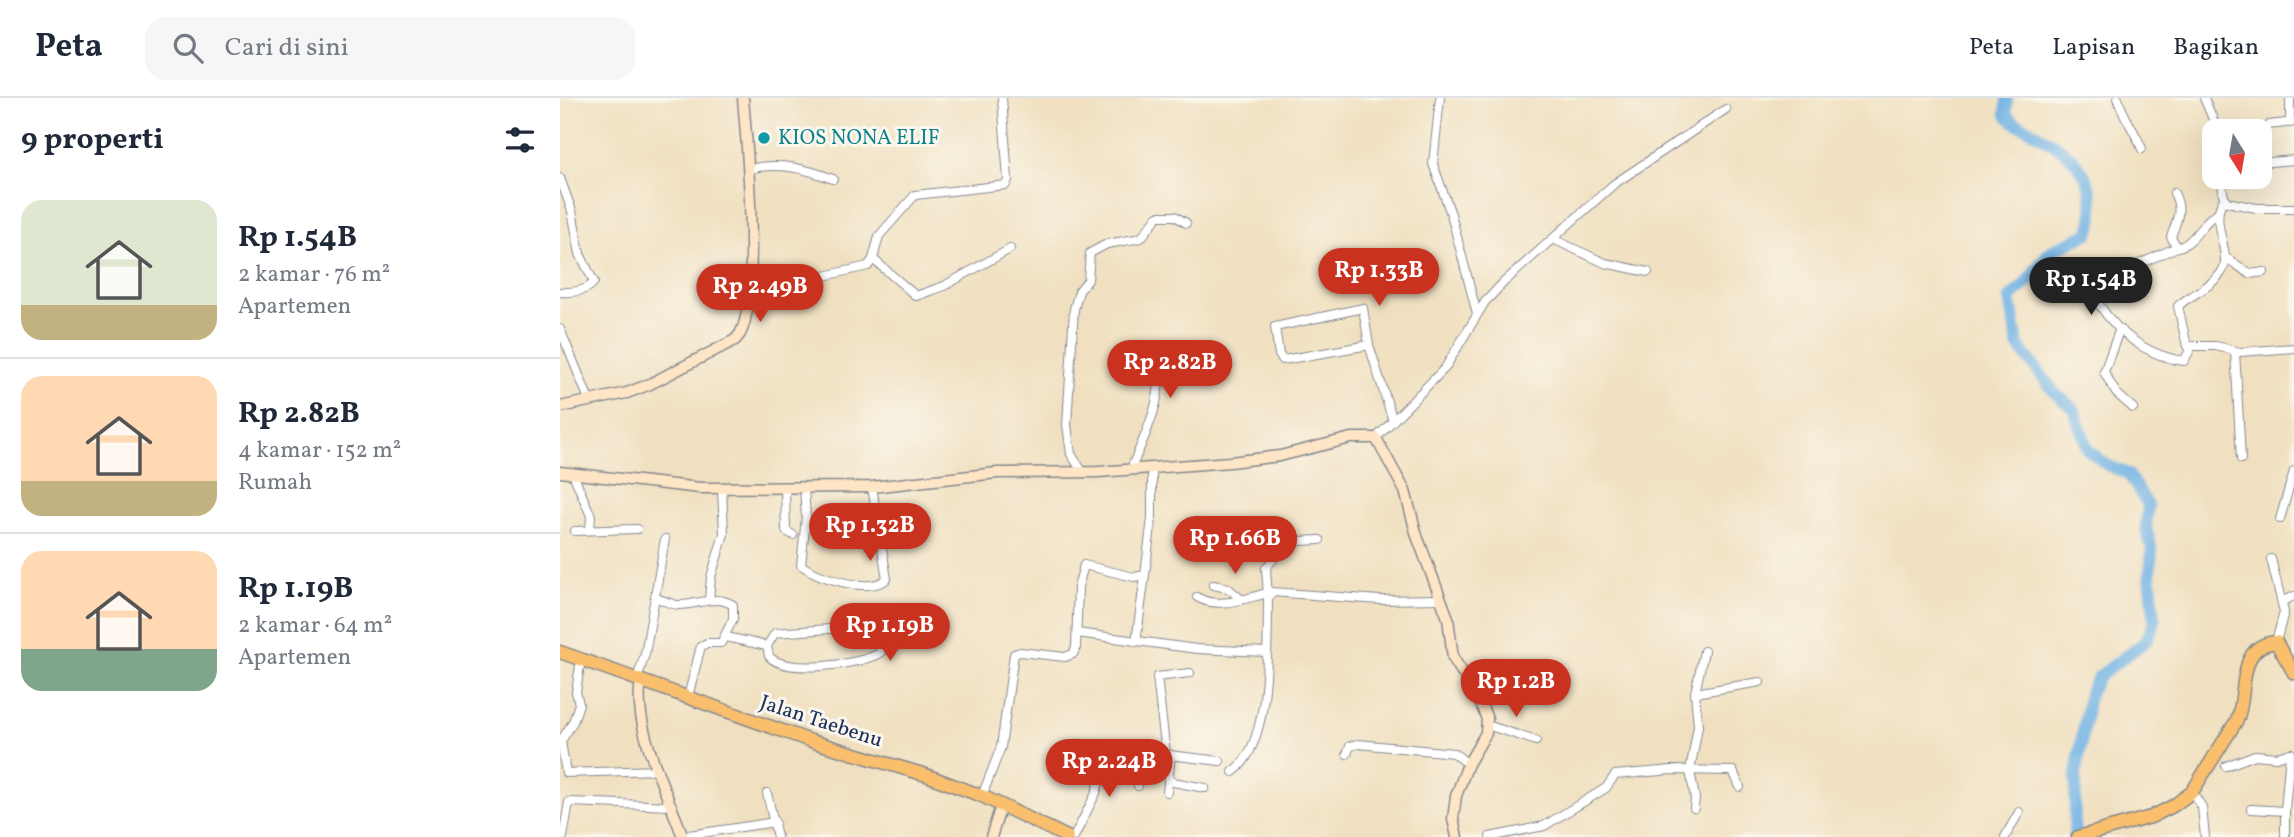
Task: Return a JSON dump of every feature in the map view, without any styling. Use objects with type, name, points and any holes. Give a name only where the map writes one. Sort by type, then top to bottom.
[{"type":"main road","points":[[2078,837],[2151,817],[2192,792],[2241,711],[2242,675],[2251,658],[2269,643],[2276,642],[2294,673]]},
{"type":"main road","name":"Jalan Taebenu","points":[[560,652],[811,741],[926,775],[982,796],[1067,837]]},
{"type":"street","points":[[560,407],[590,402],[650,384],[735,340],[744,328],[748,296],[748,169],[743,98]]},
{"type":"street","points":[[748,296],[759,291],[856,271],[868,266],[873,259],[879,236],[915,195],[1002,187],[1007,183],[1002,98]]},
{"type":"street","points":[[1440,98],[1433,164],[1451,214],[1477,314]]},
{"type":"street","points":[[2118,98],[2124,119],[2135,130],[2142,149]]},
{"type":"street","points":[[2204,98],[2213,119]]},
{"type":"street","points":[[2272,125],[2292,122],[2290,98]]},
{"type":"street","points":[[560,472],[657,485],[722,489],[872,487],[997,473],[1152,468],[1280,456],[1351,438],[1376,438],[1445,368],[1477,314],[1504,282],[1555,240],[1614,184],[1726,109]]},
{"type":"street","points":[[2272,162],[2294,160]]},
{"type":"street","points":[[748,169],[771,164],[788,165],[833,179]]},
{"type":"street","points":[[560,178],[572,211],[580,254],[594,282],[591,286],[576,291],[560,292]]},
{"type":"street","points":[[2191,348],[2188,358],[2180,360],[2144,346],[2119,331],[2091,291],[2095,276],[2124,271],[2186,245],[2203,223],[2217,213],[2224,198],[2223,189]]},
{"type":"street","points":[[2174,193],[2180,205],[2180,215],[2171,237],[2177,247]]},
{"type":"street","points":[[2224,198],[2234,204],[2256,208],[2294,208]]},
{"type":"street","points":[[2217,213],[2225,257],[2223,271],[2214,281],[2178,306],[2187,346],[2216,346],[2235,351],[2294,348]]},
{"type":"street","points":[[1082,471],[1071,454],[1066,425],[1074,309],[1079,291],[1088,280],[1090,253],[1107,244],[1141,238],[1158,216],[1175,216],[1186,223]]},
{"type":"street","points":[[1555,240],[1605,262],[1648,272]]},
{"type":"street","points":[[873,259],[916,296],[944,286],[1010,249]]},
{"type":"street","points":[[2225,257],[2249,274],[2264,272]]},
{"type":"street","points":[[1368,345],[1283,360],[1279,355],[1275,327],[1361,307],[1365,313],[1368,345],[1384,386],[1393,421]]},
{"type":"street","points":[[560,329],[590,402]]},
{"type":"street","points":[[2119,331],[2104,372],[2116,393],[2133,408]]},
{"type":"street","points":[[2235,351],[2241,459]]},
{"type":"street","points":[[1130,363],[1153,368],[1158,379],[1153,415],[1131,469]]},
{"type":"street","points":[[1376,438],[1405,491],[1417,536],[1441,599],[1453,657],[1478,697],[1487,725],[1456,796],[1453,819],[1457,837]]},
{"type":"street","points":[[1136,642],[1145,598],[1152,518],[1152,468]]},
{"type":"street","points":[[2280,519],[2294,472]]},
{"type":"street","points":[[573,474],[590,514],[590,530]]},
{"type":"street","points":[[804,487],[806,518],[801,565],[849,585],[879,584],[887,579],[872,487]]},
{"type":"street","points":[[709,600],[711,577],[724,534],[722,489]]},
{"type":"street","points":[[785,489],[786,531],[793,535]]},
{"type":"street","points":[[575,531],[638,529]]},
{"type":"street","points":[[666,539],[638,695],[641,715],[658,770],[682,837],[775,822]]},
{"type":"street","points":[[1233,772],[1245,762],[1262,716],[1268,652],[1266,568],[1274,558],[1277,542],[1320,541]]},
{"type":"street","points":[[2271,559],[2283,601],[2283,622],[2276,642]]},
{"type":"street","points":[[982,796],[1001,747],[1014,654],[1020,652],[1071,656],[1075,652],[1078,587],[1084,565],[1134,577],[1145,575]]},
{"type":"street","points":[[1213,585],[1228,588],[1241,599]]},
{"type":"street","points":[[1197,597],[1212,603],[1268,595],[1276,591],[1380,600],[1441,599]]},
{"type":"street","points":[[2283,601],[2294,596]]},
{"type":"street","points":[[656,598],[678,605],[722,600],[733,606],[733,619],[722,643],[707,643],[701,646],[688,697]]},
{"type":"street","points":[[871,626],[876,628],[881,652],[861,662],[781,666],[769,656],[767,646],[775,633],[871,626]]},
{"type":"street","points":[[1077,633],[1136,642],[1268,652]]},
{"type":"street","points":[[726,636],[767,646]]},
{"type":"street","points":[[1694,808],[1695,797],[1690,771],[1698,726],[1695,693],[1704,651]]},
{"type":"street","points":[[581,659],[576,692],[579,704],[561,741],[566,773],[658,770]]},
{"type":"street","points":[[1167,792],[1169,755],[1157,677],[1190,673]]},
{"type":"street","points":[[1695,693],[1760,682]]},
{"type":"street","points":[[1487,725],[1536,741]]},
{"type":"street","points":[[1076,744],[1220,761]]},
{"type":"street","points":[[1347,754],[1350,746],[1358,744],[1454,753],[1468,764]]},
{"type":"street","points":[[1074,837],[1096,793],[1109,748]]},
{"type":"street","points":[[1138,786],[1142,751]]},
{"type":"street","points":[[2225,766],[2255,755],[2292,753],[2285,811],[2285,837]]},
{"type":"street","points":[[1490,837],[1544,826],[1606,788],[1615,775],[1733,771],[1740,787]]},
{"type":"street","points":[[1168,781],[1205,788]]},
{"type":"street","points":[[2192,792],[2202,807],[2205,837]]},
{"type":"street","points":[[768,793],[777,837]]},
{"type":"street","points":[[563,837],[563,823],[569,802],[672,806]]},
{"type":"street","points":[[991,837],[1001,806]]},
{"type":"street","points":[[2252,809],[2285,811]]},
{"type":"street","points":[[2005,837],[2019,811]]},
{"type":"waterway","points":[[2007,98],[2006,114],[2011,119],[2049,141],[2068,155],[2083,172],[2093,209],[2089,233],[2049,252],[2025,284],[2010,298],[2018,345],[2055,393],[2074,409],[2088,450],[2107,465],[2128,474],[2148,505],[2146,528],[2152,550],[2150,574],[2155,621],[2146,641],[2098,677],[2089,694],[2076,775],[2074,837]]},
{"type":"place","name":"KIOS NONA ELIF","points":[[764,138]]}]
